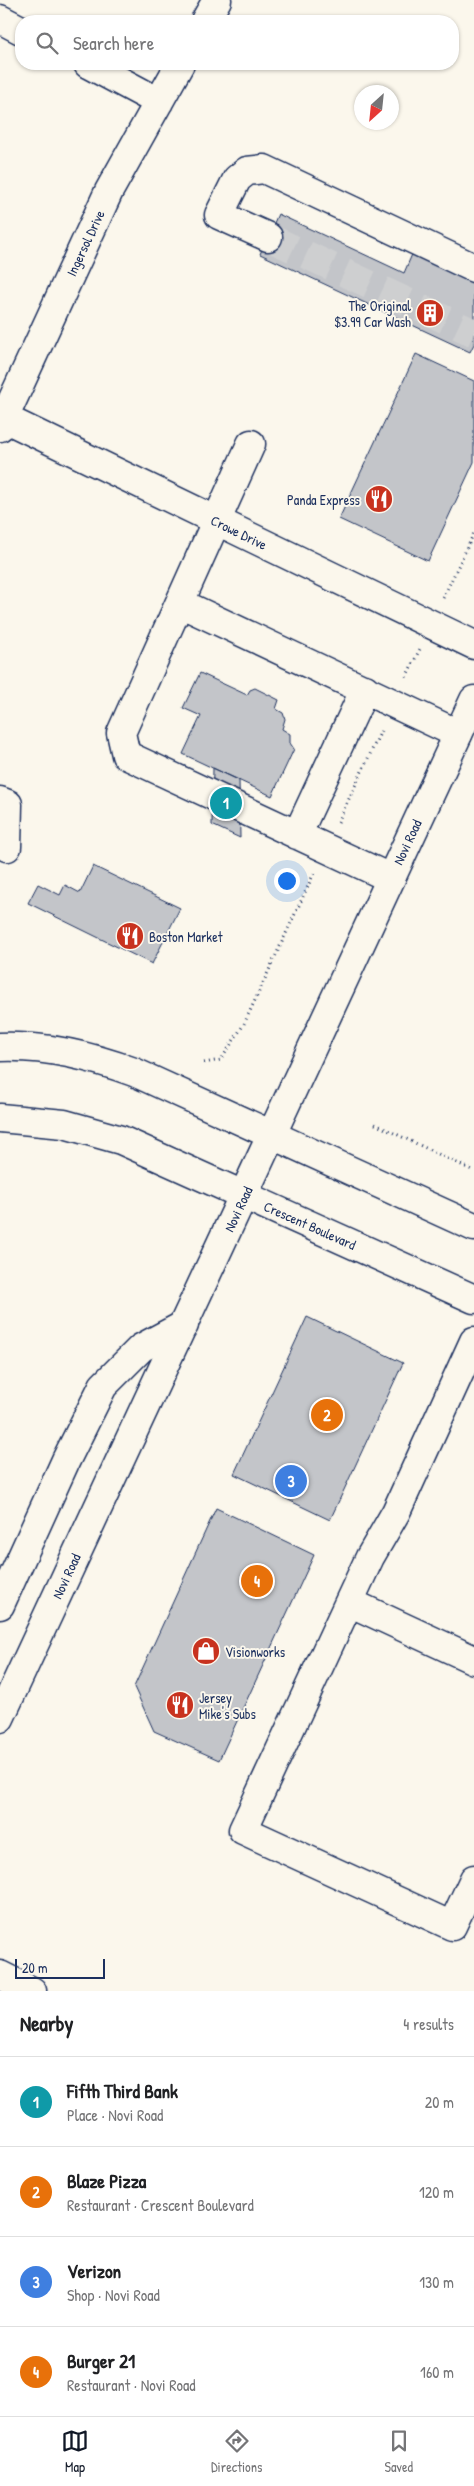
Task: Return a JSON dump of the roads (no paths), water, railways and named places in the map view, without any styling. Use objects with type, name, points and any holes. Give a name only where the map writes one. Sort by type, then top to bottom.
[{"type":"main road","points":[[208,15],[217,0]]},
{"type":"main road","points":[[0,19],[15,27]]},
{"type":"main road","points":[[99,70],[159,102]]},
{"type":"main road","name":"Ingersol Drive","points":[[2,422],[109,191],[177,70]]},
{"type":"main road","points":[[268,237],[219,214],[237,179],[247,171],[264,169],[474,268]]},
{"type":"main road","name":"Crowe Drive","points":[[2,422],[218,522],[474,645]]},
{"type":"main road","points":[[251,444],[218,522],[120,733],[126,756],[390,878]]},
{"type":"main road","points":[[180,603],[395,702],[458,734]]},
{"type":"main road","points":[[297,834],[366,689]]},
{"type":"main road","name":"Novi Road","points":[[0,1718],[474,700]]},
{"type":"main road","points":[[0,801],[8,804],[7,847]]},
{"type":"main road","points":[[0,1047],[35,1049],[100,1059],[158,1082],[272,1133],[474,1227]]},
{"type":"main road","name":"Crescent Boulevard","points":[[0,1118],[64,1124],[103,1133],[245,1195],[474,1300]]},
{"type":"main road","points":[[0,1605],[66,1460],[103,1386],[141,1348],[184,1325]]},
{"type":"main road","points":[[474,1341],[396,1512],[370,1557],[243,1830],[452,1926],[474,1879]]},
{"type":"main road","points":[[349,1602],[474,1660]]},
{"type":"main road","points":[[0,1974],[32,1991]]},
{"type":"tunnel","points":[[268,237],[474,333]]},
{"type":"place","name":"The Original $3.99 Car Wash","points":[[430,313]]},
{"type":"place","name":"Panda Express","points":[[379,499]]},
{"type":"place","name":"Fifth Third Bank","points":[[226,803]]},
{"type":"place","name":"Boston Market","points":[[130,936]]},
{"type":"place","name":"Blaze Pizza","points":[[327,1415]]},
{"type":"place","name":"Verizon","points":[[291,1481]]},
{"type":"place","name":"Burger 21","points":[[257,1581]]},
{"type":"place","name":"Visionworks","points":[[206,1651]]},
{"type":"place","name":"Jersey Mike's Subs","points":[[180,1705]]}]
